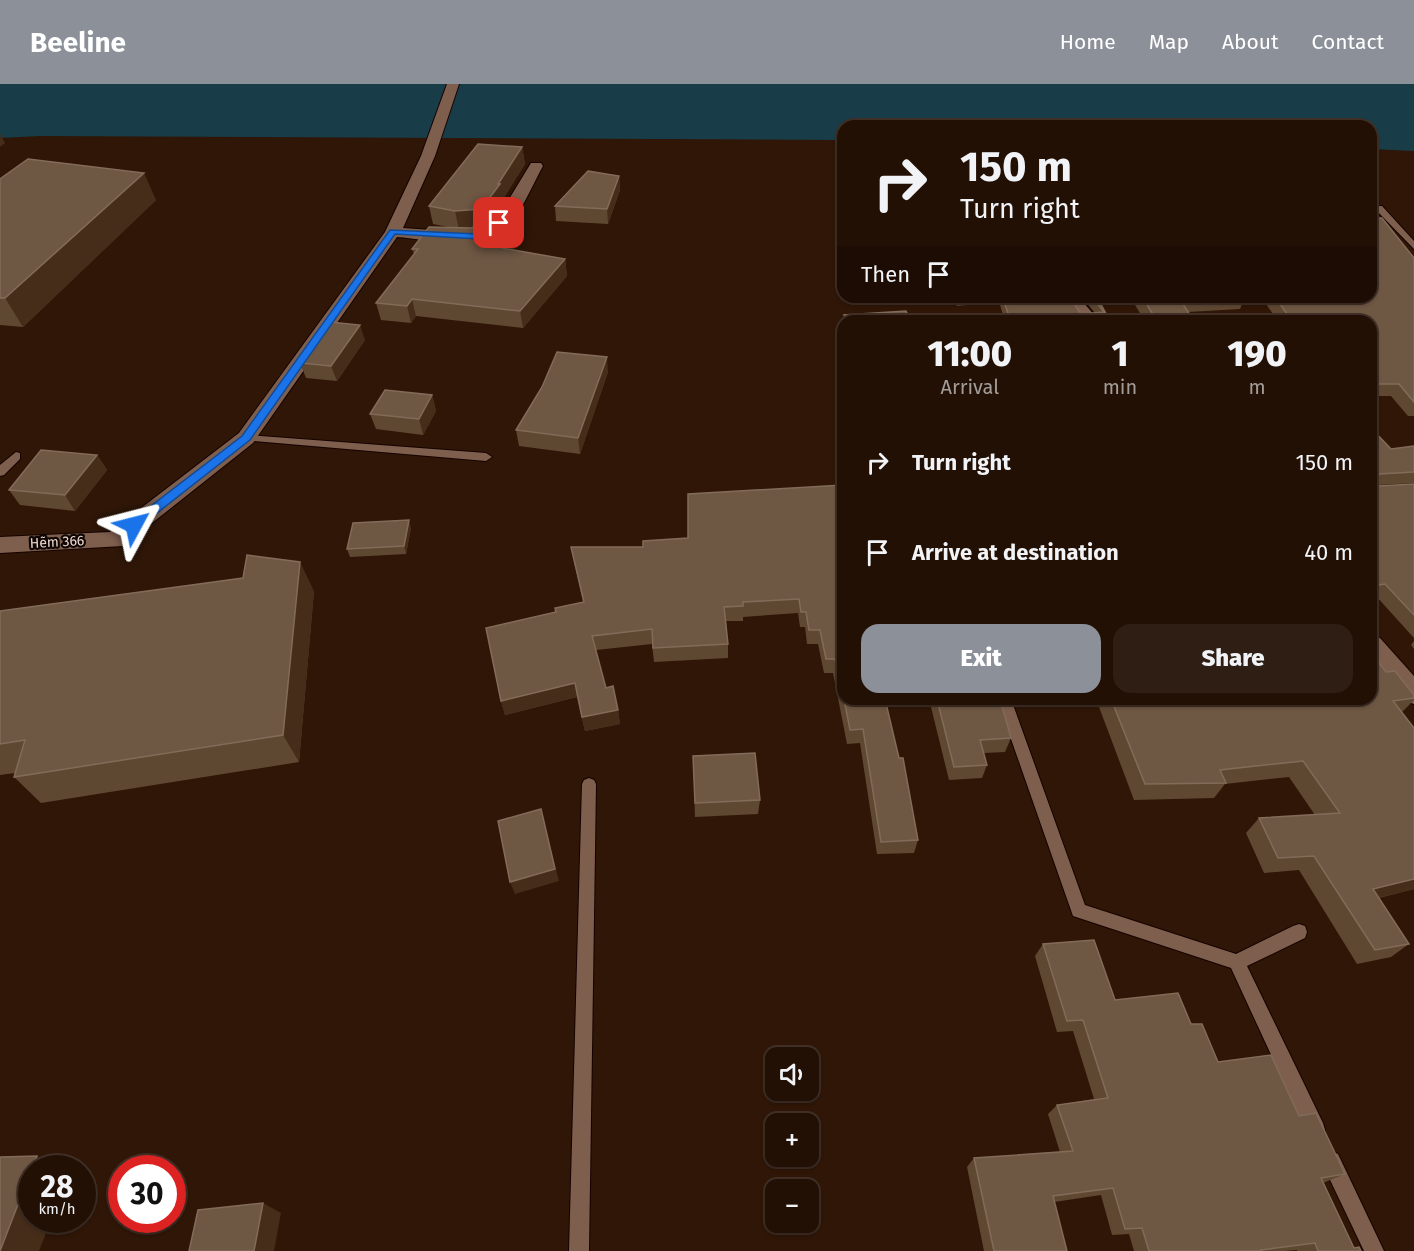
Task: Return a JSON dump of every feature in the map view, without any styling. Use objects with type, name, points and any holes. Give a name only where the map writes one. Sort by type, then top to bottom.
[{"type":"street","name":"Hẽm 366","points":[[0,545],[116,540],[246,438],[393,232],[428,156],[453,84]]},
{"type":"street","points":[[393,232],[469,237],[485,235],[499,223],[537,165]]},
{"type":"street","points":[[1074,303],[1085,315]]},
{"type":"street","points":[[1377,652],[1414,694]]},
{"type":"lane","points":[[1379,208],[1414,246]]},
{"type":"lane","points":[[246,438],[486,457]]},
{"type":"lane","points":[[0,472],[16,456]]},
{"type":"lane","points":[[1006,705],[1078,912],[1237,962],[1299,932]]},
{"type":"lane","points":[[579,1251],[589,784]]},
{"type":"lane","points":[[1237,962],[1374,1251]]},
{"type":"water","points":[[0,84],[1414,84],[1414,151],[1377,149],[1377,120],[837,120],[837,140],[40,136],[0,138]]},
{"type":"building","points":[[478,144],[522,147],[498,184],[500,184],[481,209],[455,211],[429,206]]},
{"type":"building","points":[[28,159],[144,173],[5,298],[0,298],[0,179]]},
{"type":"building","points":[[588,171],[619,176],[607,209],[555,206]]},
{"type":"building","points":[[499,218],[518,220],[502,248],[565,259],[520,311],[412,299],[407,306],[376,303],[418,249],[412,249],[429,227],[471,228]]},
{"type":"building","points":[[1377,218],[1382,218],[1414,258],[1414,402],[1399,384],[1377,384],[1377,315],[1288,315],[1279,303],[1377,303]]},
{"type":"building","points":[[1004,303],[1073,303],[1081,314],[1104,312],[1097,303],[1100,303],[1107,315],[1009,315]]},
{"type":"building","points":[[1146,303],[1182,303],[1190,315],[1153,315]]},
{"type":"building","points":[[906,311],[908,315],[844,315]]},
{"type":"building","points":[[330,322],[360,325],[331,366],[300,363]]},
{"type":"building","points":[[557,352],[607,357],[578,438],[516,430],[542,387]]},
{"type":"building","points":[[385,390],[432,395],[419,419],[370,414]]},
{"type":"building","points":[[1377,434],[1391,449],[1414,446],[1414,472],[1379,474],[1377,480]]},
{"type":"building","points":[[41,450],[97,455],[65,495],[9,490]]},
{"type":"building","points":[[1377,483],[1379,486],[1414,484],[1414,615],[1385,584],[1377,585]]},
{"type":"building","points":[[837,485],[837,668],[835,659],[826,659],[820,630],[809,630],[806,612],[801,612],[799,599],[743,602],[743,606],[724,607],[728,644],[653,648],[652,629],[592,636],[606,688],[613,686],[618,710],[582,717],[575,683],[501,701],[486,628],[556,612],[555,608],[584,602],[571,547],[643,547],[643,541],[688,538],[688,494]]},
{"type":"building","points":[[409,520],[404,546],[347,549],[353,523]]},
{"type":"building","points":[[247,555],[300,562],[283,735],[14,777],[25,740],[0,744],[0,611],[243,578]]},
{"type":"building","points":[[1377,661],[1386,672],[1395,671],[1414,695],[1414,698],[1393,701],[1414,728],[1414,879],[1373,889],[1409,944],[1375,950],[1314,856],[1278,858],[1259,818],[1340,813],[1303,761],[1220,770],[1226,783],[1145,784],[1113,705],[1377,705]]},
{"type":"building","points":[[845,705],[886,705],[899,758],[903,758],[918,840],[881,842],[863,729],[850,730]]},
{"type":"building","points":[[938,705],[1002,705],[1011,738],[980,740],[987,765],[954,767]]},
{"type":"building","points":[[755,753],[760,800],[695,803],[693,756]]},
{"type":"building","points":[[541,809],[555,869],[510,882],[498,821]]},
{"type":"building","points":[[1094,940],[1115,1000],[1178,993],[1191,1024],[1202,1024],[1218,1062],[1271,1055],[1299,1116],[1316,1113],[1345,1174],[1321,1178],[1354,1248],[1359,1247],[1361,1251],[1318,1251],[1315,1243],[1262,1251],[1149,1251],[1142,1228],[1125,1229],[1113,1188],[1053,1196],[1067,1251],[994,1251],[974,1158],[1073,1151],[1057,1105],[1108,1098],[1083,1020],[1067,1021],[1043,944]]},
{"type":"building","points":[[0,1157],[18,1157],[18,1204],[0,1251]]},
{"type":"building","points":[[263,1203],[254,1251],[189,1251],[198,1210]]},
{"type":"route","points":[[134,525],[246,438],[393,232],[469,237],[485,235],[499,223]]}]
